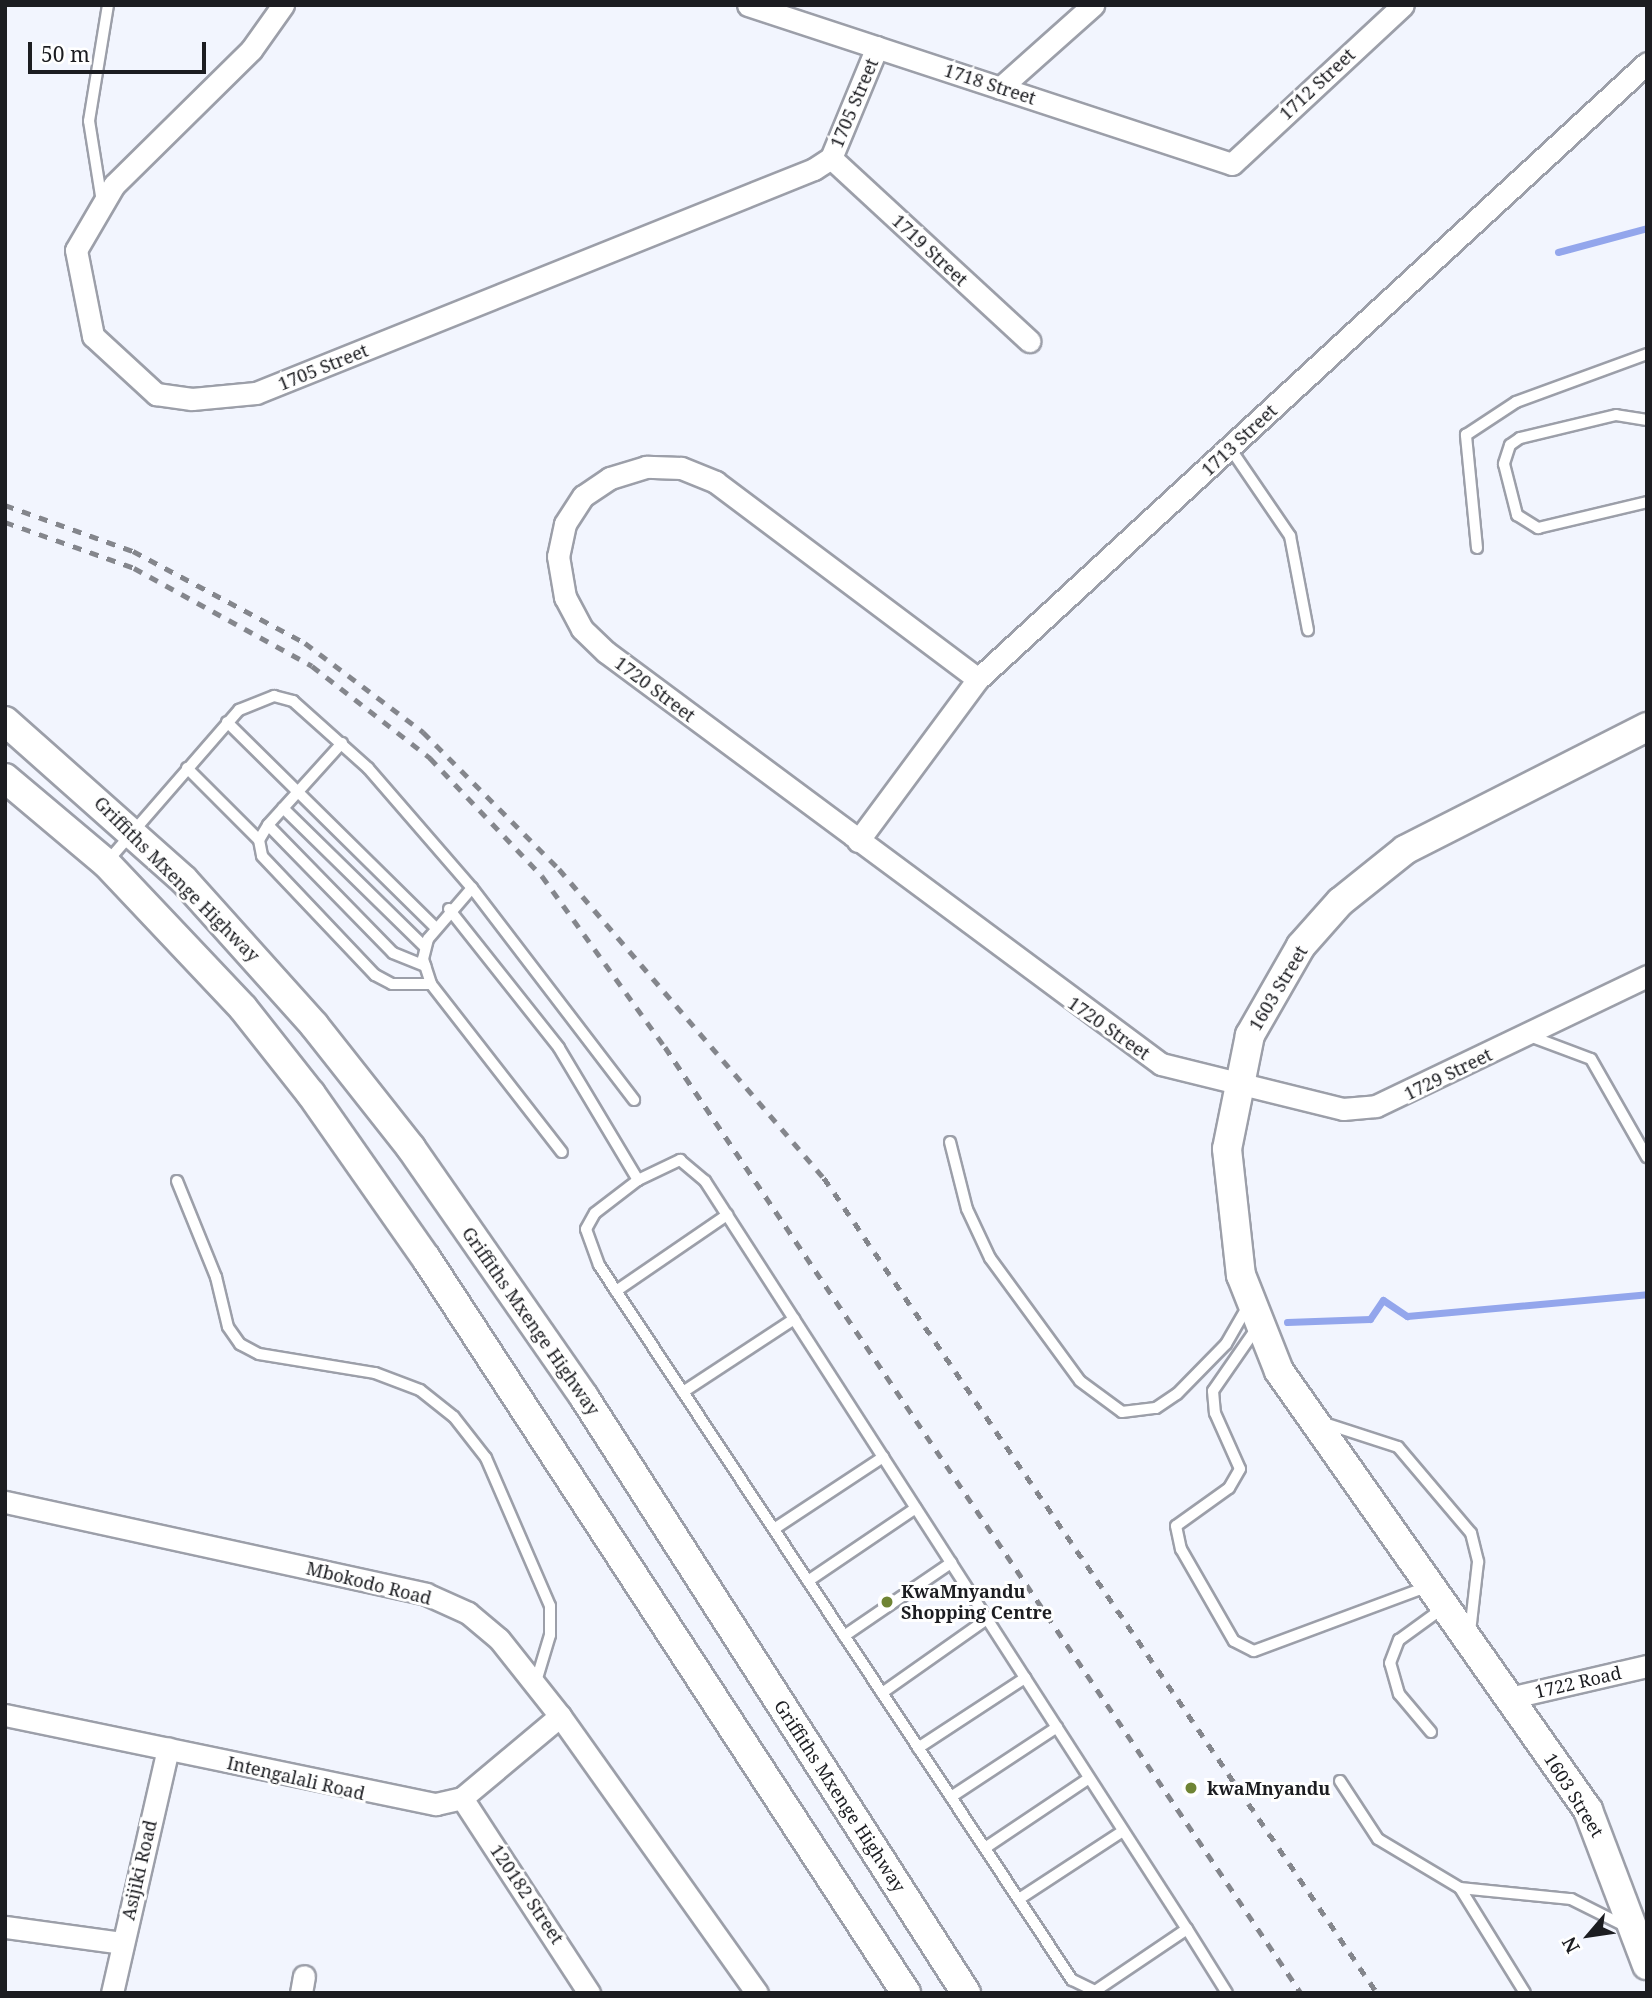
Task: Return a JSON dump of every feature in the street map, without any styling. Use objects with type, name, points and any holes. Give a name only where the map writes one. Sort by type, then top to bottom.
[{"type":"street","name":"1705 Street","points":[[283,5],[251,50],[102,202],[76,250],[93,336],[156,394],[192,399],[256,393],[831,158],[877,47]]},
{"type":"street","name":"1718 Street","points":[[748,5],[1232,164]]},
{"type":"street","points":[[1000,88],[1093,5]]},
{"type":"street","name":"1712 Street","points":[[1232,164],[1403,5]]},
{"type":"street","name":"1713 Street","points":[[858,841],[978,679],[1647,63]]},
{"type":"street","name":"1719 Street","points":[[831,158],[1029,341]]},
{"type":"street","name":"1720 Street","points":[[978,679],[716,482],[681,468],[646,467],[610,478],[583,496],[565,524],[558,556],[565,597],[582,629],[1134,1048],[1161,1064],[1236,1084]]},
{"type":"street","name":"Griffiths Mxenge Highway","points":[[5,721],[134,831],[248,948],[411,1148],[584,1397],[966,1993]]},
{"type":"street","name":"1603 Street","points":[[1647,727],[1369,875],[1301,946],[1273,989],[1250,1035],[1236,1084],[1229,1174],[1232,1225],[1254,1314],[1314,1420],[1588,1811],[1647,1965]]},
{"type":"street","points":[[5,778],[106,863],[243,1008],[373,1180],[906,1993]]},
{"type":"street","name":"1729 Street","points":[[1236,1084],[1343,1109],[1376,1106],[1647,976]]},
{"type":"street","name":"Mbokodo Road","points":[[5,1502],[426,1594],[468,1613],[535,1685],[559,1716],[757,1993]]},
{"type":"street","name":"1722 Road","points":[[1509,1698],[1647,1666]]},
{"type":"street","name":"Intengalali Road","points":[[5,1715],[168,1748],[408,1803],[462,1798]]},
{"type":"street","points":[[462,1798],[559,1716]]},
{"type":"street","name":"Asijiki Road","points":[[112,1993],[168,1748]]},
{"type":"street","name":"120182 Street","points":[[462,1798],[589,1993]]},
{"type":"street","points":[[5,1927],[122,1943]]},
{"type":"lane","points":[[102,202],[89,121],[108,5]]},
{"type":"lane","points":[[1477,548],[1466,435],[1516,402],[1647,355]]},
{"type":"lane","points":[[1647,420],[1616,415],[1520,438],[1510,444],[1504,464],[1517,515],[1538,528],[1647,502]]},
{"type":"lane","points":[[1230,448],[1290,536],[1308,629]]},
{"type":"lane","points":[[106,863],[227,722],[258,699],[274,696],[293,701],[342,743],[472,888],[634,1100]]},
{"type":"lane","points":[[227,722],[435,927]]},
{"type":"lane","points":[[260,840],[283,807],[342,743]]},
{"type":"lane","points":[[187,768],[260,840],[267,865],[375,975],[392,984],[430,984]]},
{"type":"lane","points":[[283,807],[425,947]]},
{"type":"lane","points":[[268,825],[387,947],[426,966]]},
{"type":"lane","points":[[472,888],[449,909],[435,927],[425,947],[430,984],[562,1152]]},
{"type":"lane","points":[[449,909],[559,1048],[638,1180]]},
{"type":"lane","points":[[1527,1035],[1591,1059],[1647,1157]]},
{"type":"lane","points":[[950,1142],[967,1209],[990,1258],[1080,1381],[1122,1412],[1156,1408],[1177,1394],[1254,1314]]},
{"type":"lane","points":[[1187,1929],[1107,1984],[1084,1990],[985,1849],[616,1291],[586,1229],[595,1213],[638,1180],[680,1160],[705,1181],[1090,1778],[1187,1929],[1227,1993]]},
{"type":"lane","points":[[177,1181],[216,1277],[228,1328],[240,1345],[259,1354],[375,1373],[421,1390],[454,1417],[486,1458],[550,1606],[550,1635],[535,1685]]},
{"type":"lane","points":[[616,1291],[727,1215]]},
{"type":"lane","points":[[1254,1314],[1213,1391],[1215,1413],[1240,1469],[1229,1488],[1176,1526],[1181,1549],[1234,1642],[1254,1651],[1437,1596]]},
{"type":"lane","points":[[683,1392],[794,1319]]},
{"type":"lane","points":[[1314,1420],[1398,1447],[1471,1533],[1477,1586],[1469,1642]]},
{"type":"lane","points":[[774,1529],[883,1457]]},
{"type":"lane","points":[[808,1581],[916,1508]]},
{"type":"lane","points":[[845,1636],[951,1563]]},
{"type":"lane","points":[[1432,1732],[1399,1694],[1390,1664],[1399,1640],[1437,1596]]},
{"type":"lane","points":[[882,1693],[987,1619]]},
{"type":"lane","points":[[918,1748],[1025,1678]]},
{"type":"lane","points":[[951,1797],[1057,1727]]},
{"type":"lane","points":[[985,1849],[1090,1778]]},
{"type":"lane","points":[[1340,1781],[1378,1839],[1460,1888],[1571,1899],[1636,1933]]},
{"type":"lane","points":[[1019,1899],[1123,1831]]},
{"type":"lane","points":[[1460,1888],[1525,1993]]},
{"type":"waterway","points":[[1558,252],[1647,228]]},
{"type":"waterway","points":[[1287,1322],[1370,1319],[1383,1300],[1407,1316],[1647,1294]]},
{"type":"railway","points":[[5,505],[133,551],[305,643],[423,732],[559,869],[824,1178],[1377,1993]]},
{"type":"railway","points":[[5,522],[134,568],[312,666],[430,758],[542,876],[665,1047],[1301,1993]]},
{"type":"place","name":"KwaMnyandu Shopping Centre","points":[[887,1602]]},
{"type":"place","name":"kwaMnyandu","points":[[1191,1788]]}]
